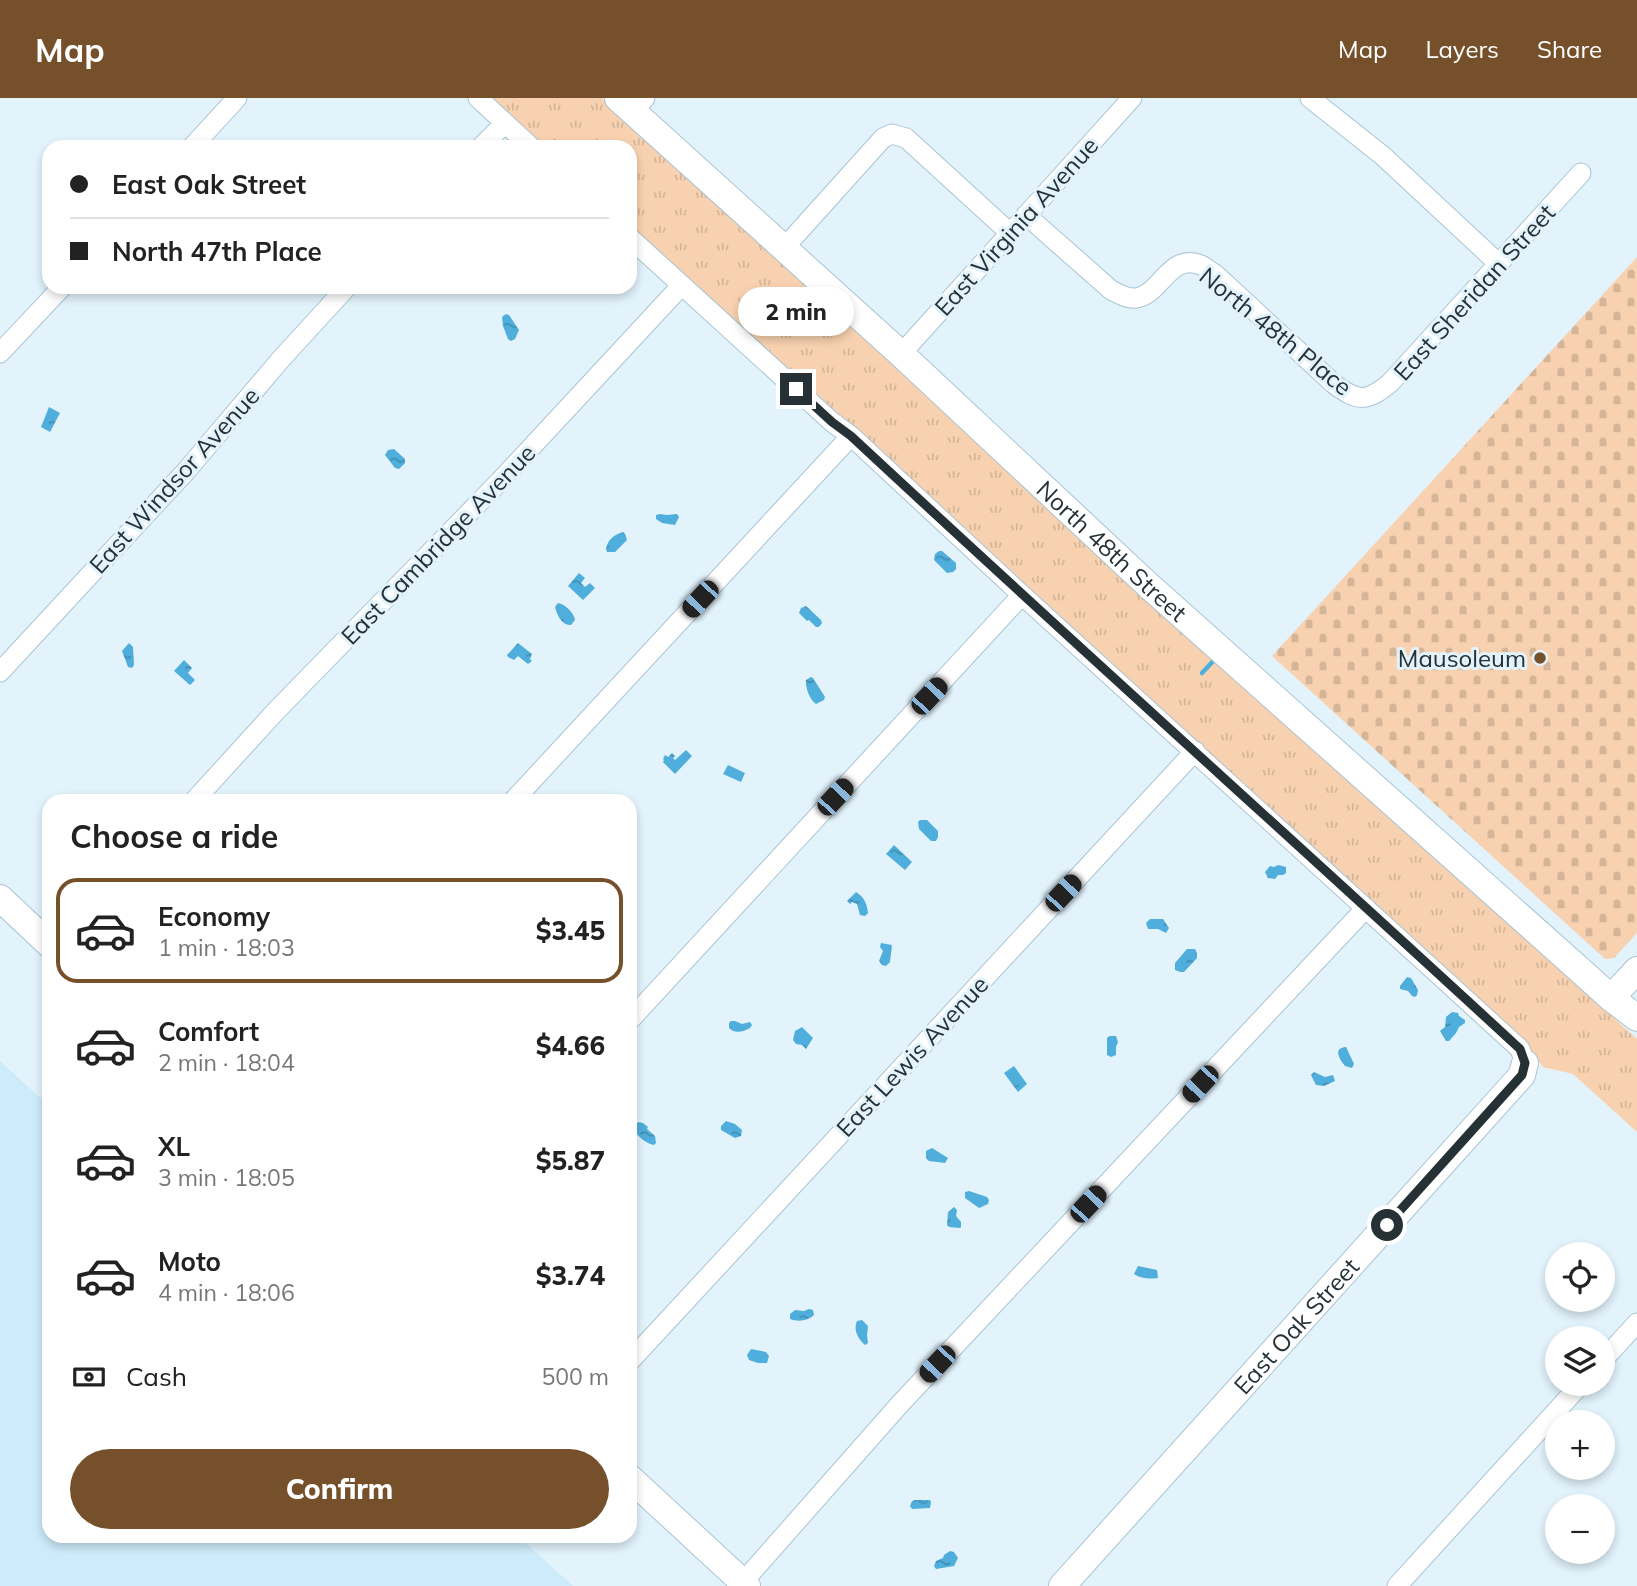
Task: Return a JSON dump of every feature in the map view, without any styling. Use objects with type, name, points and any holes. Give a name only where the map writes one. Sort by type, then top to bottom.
[{"type":"street","points":[[198,140],[237,98]]},
{"type":"street","points":[[478,98],[524,140]]},
{"type":"street","name":"East Virginia Avenue","points":[[901,354],[1132,98]]},
{"type":"street","points":[[1310,98],[1383,156],[1499,264]]},
{"type":"street","name":"North 48th Street","points":[[632,102],[784,248],[1148,585],[1611,998],[1637,1018]]},
{"type":"street","points":[[488,140],[505,122]]},
{"type":"street","points":[[784,248],[883,138],[892,134],[906,138],[1010,233]]},
{"type":"street","name":"East Sheridan Street","points":[[1359,398],[1377,394],[1390,383],[1581,173]]},
{"type":"street","name":"North 48th Place","points":[[1026,215],[1111,290],[1122,296],[1138,298],[1151,290],[1171,269],[1184,264],[1200,265],[1215,274],[1334,384],[1359,398]]},
{"type":"street","points":[[637,244],[832,422],[851,436],[1520,1049],[1525,1063]]},
{"type":"street","name":"East Cambridge Avenue","points":[[200,794],[275,712],[500,481],[682,285]]},
{"type":"street","points":[[0,353],[55,294]]},
{"type":"street","name":"East Windsor Avenue","points":[[0,672],[187,470],[281,359],[341,294]]},
{"type":"street","points":[[519,794],[851,436]]},
{"type":"street","points":[[637,1012],[1022,595]]},
{"type":"street","name":"East Lewis Avenue","points":[[637,1353],[1195,751]]},
{"type":"street","points":[[0,898],[42,937]]},
{"type":"street","points":[[637,1484],[745,1584],[900,1404],[1366,908]]},
{"type":"street","points":[[1611,998],[1637,970]]},
{"type":"street","name":"North 48th Street","points":[[1611,998],[1637,1027]]},
{"type":"street","name":"East Oak Street","points":[[1062,1586],[1522,1075],[1525,1063]]},
{"type":"street","points":[[1615,1347],[1637,1323]]},
{"type":"street","points":[[1397,1586],[1570,1396]]},
{"type":"shaded area","points":[[0,1061],[42,1100],[42,1543],[526,1543],[573,1586],[0,1586]]},
{"type":"green space","points":[[489,98],[602,98],[1637,1039],[1637,1132],[1573,1074],[1543,1067],[1526,1045],[637,234],[637,140],[534,140]]},
{"type":"green space","points":[[1637,257],[1637,933],[1614,958],[1605,959],[1272,656]]},
{"type":"water","points":[[506,314],[519,330],[511,341],[503,326],[502,317]]},
{"type":"water","points":[[49,407],[60,413],[50,432],[41,427]]},
{"type":"water","points":[[394,449],[405,459],[399,469],[395,468],[385,455],[388,450]]},
{"type":"water","points":[[677,514],[679,517],[675,525],[662,523],[656,519],[656,515]]},
{"type":"water","points":[[623,532],[627,540],[615,552],[607,552],[610,540]]},
{"type":"water","points":[[939,551],[956,563],[953,572],[947,573],[934,560]]},
{"type":"water","points":[[579,573],[585,578],[581,583],[585,587],[590,583],[595,588],[583,600],[568,586]]},
{"type":"water","points":[[558,603],[573,615],[575,620],[571,625],[565,624],[559,616],[555,607]]},
{"type":"water","points":[[806,606],[821,620],[819,627],[799,613],[801,608]]},
{"type":"water","points":[[129,643],[133,647],[132,668],[128,667],[122,651]]},
{"type":"water","points":[[518,643],[532,654],[532,661],[528,664],[518,656],[514,660],[507,655]]},
{"type":"water","points":[[184,660],[192,668],[188,673],[195,680],[190,685],[174,671]]},
{"type":"water","points":[[811,677],[825,697],[816,704],[806,686],[806,680]]},
{"type":"water","points":[[686,750],[692,756],[675,774],[663,759],[665,755],[668,757],[672,753],[675,760]]},
{"type":"water","points":[[728,765],[745,773],[741,782],[723,774]]},
{"type":"water","points":[[920,820],[927,820],[938,831],[936,841],[931,841],[919,829]]},
{"type":"water","points":[[894,845],[912,862],[905,870],[886,854]]},
{"type":"water","points":[[1270,866],[1286,867],[1286,873],[1275,879],[1268,878],[1265,872]]},
{"type":"water","points":[[856,892],[866,903],[868,913],[865,916],[860,915],[857,904],[847,901]]},
{"type":"water","points":[[1150,919],[1163,919],[1169,928],[1166,933],[1158,929],[1148,929],[1146,923]]},
{"type":"water","points":[[881,943],[892,945],[890,962],[886,966],[879,961],[883,951]]},
{"type":"water","points":[[1187,949],[1195,949],[1197,958],[1184,972],[1175,970],[1175,963]]},
{"type":"water","points":[[1407,977],[1411,978],[1418,990],[1415,997],[1400,989]]},
{"type":"water","points":[[1452,1012],[1458,1013],[1465,1023],[1446,1041],[1440,1031],[1445,1027],[1446,1017]]},
{"type":"water","points":[[731,1021],[742,1024],[750,1022],[752,1025],[736,1032],[729,1028]]},
{"type":"water","points":[[802,1027],[813,1038],[806,1049],[793,1040],[795,1031]]},
{"type":"water","points":[[1116,1036],[1118,1042],[1116,1055],[1111,1057],[1107,1055],[1107,1038]]},
{"type":"water","points":[[1346,1047],[1354,1064],[1352,1068],[1345,1066],[1338,1055],[1339,1050]]},
{"type":"water","points":[[1014,1066],[1027,1084],[1018,1092],[1004,1073]]},
{"type":"water","points":[[1314,1072],[1325,1077],[1333,1075],[1335,1081],[1324,1086],[1316,1085],[1311,1075]]},
{"type":"water","points":[[726,1121],[742,1130],[741,1136],[735,1138],[721,1130]]},
{"type":"water","points":[[637,1123],[643,1123],[648,1127],[655,1136],[654,1145],[637,1135]]},
{"type":"water","points":[[932,1148],[948,1158],[945,1163],[929,1161],[926,1158],[926,1151]]},
{"type":"water","points":[[965,1192],[987,1197],[988,1204],[979,1208],[965,1198]]},
{"type":"water","points":[[954,1207],[961,1222],[960,1228],[947,1225],[948,1212]]},
{"type":"water","points":[[1138,1266],[1157,1270],[1158,1278],[1134,1274]]},
{"type":"water","points":[[795,1310],[813,1310],[814,1315],[809,1319],[790,1319],[790,1314]]},
{"type":"water","points":[[862,1320],[868,1326],[868,1343],[865,1345],[856,1331],[857,1321]]},
{"type":"water","points":[[751,1349],[766,1352],[769,1356],[767,1363],[749,1360],[747,1355]]},
{"type":"water","points":[[915,1500],[930,1500],[930,1508],[912,1509],[910,1506]]},
{"type":"water","points":[[950,1551],[958,1558],[954,1566],[936,1569],[936,1561]]},
{"type":"waterway","points":[[1202,673],[1217,657]]},
{"type":"place","name":"Mausoleum","points":[[1540,658]]},
{"type":"route","points":[[796,389],[851,436],[1520,1049],[1525,1063],[1522,1075],[1387,1225]]}]
